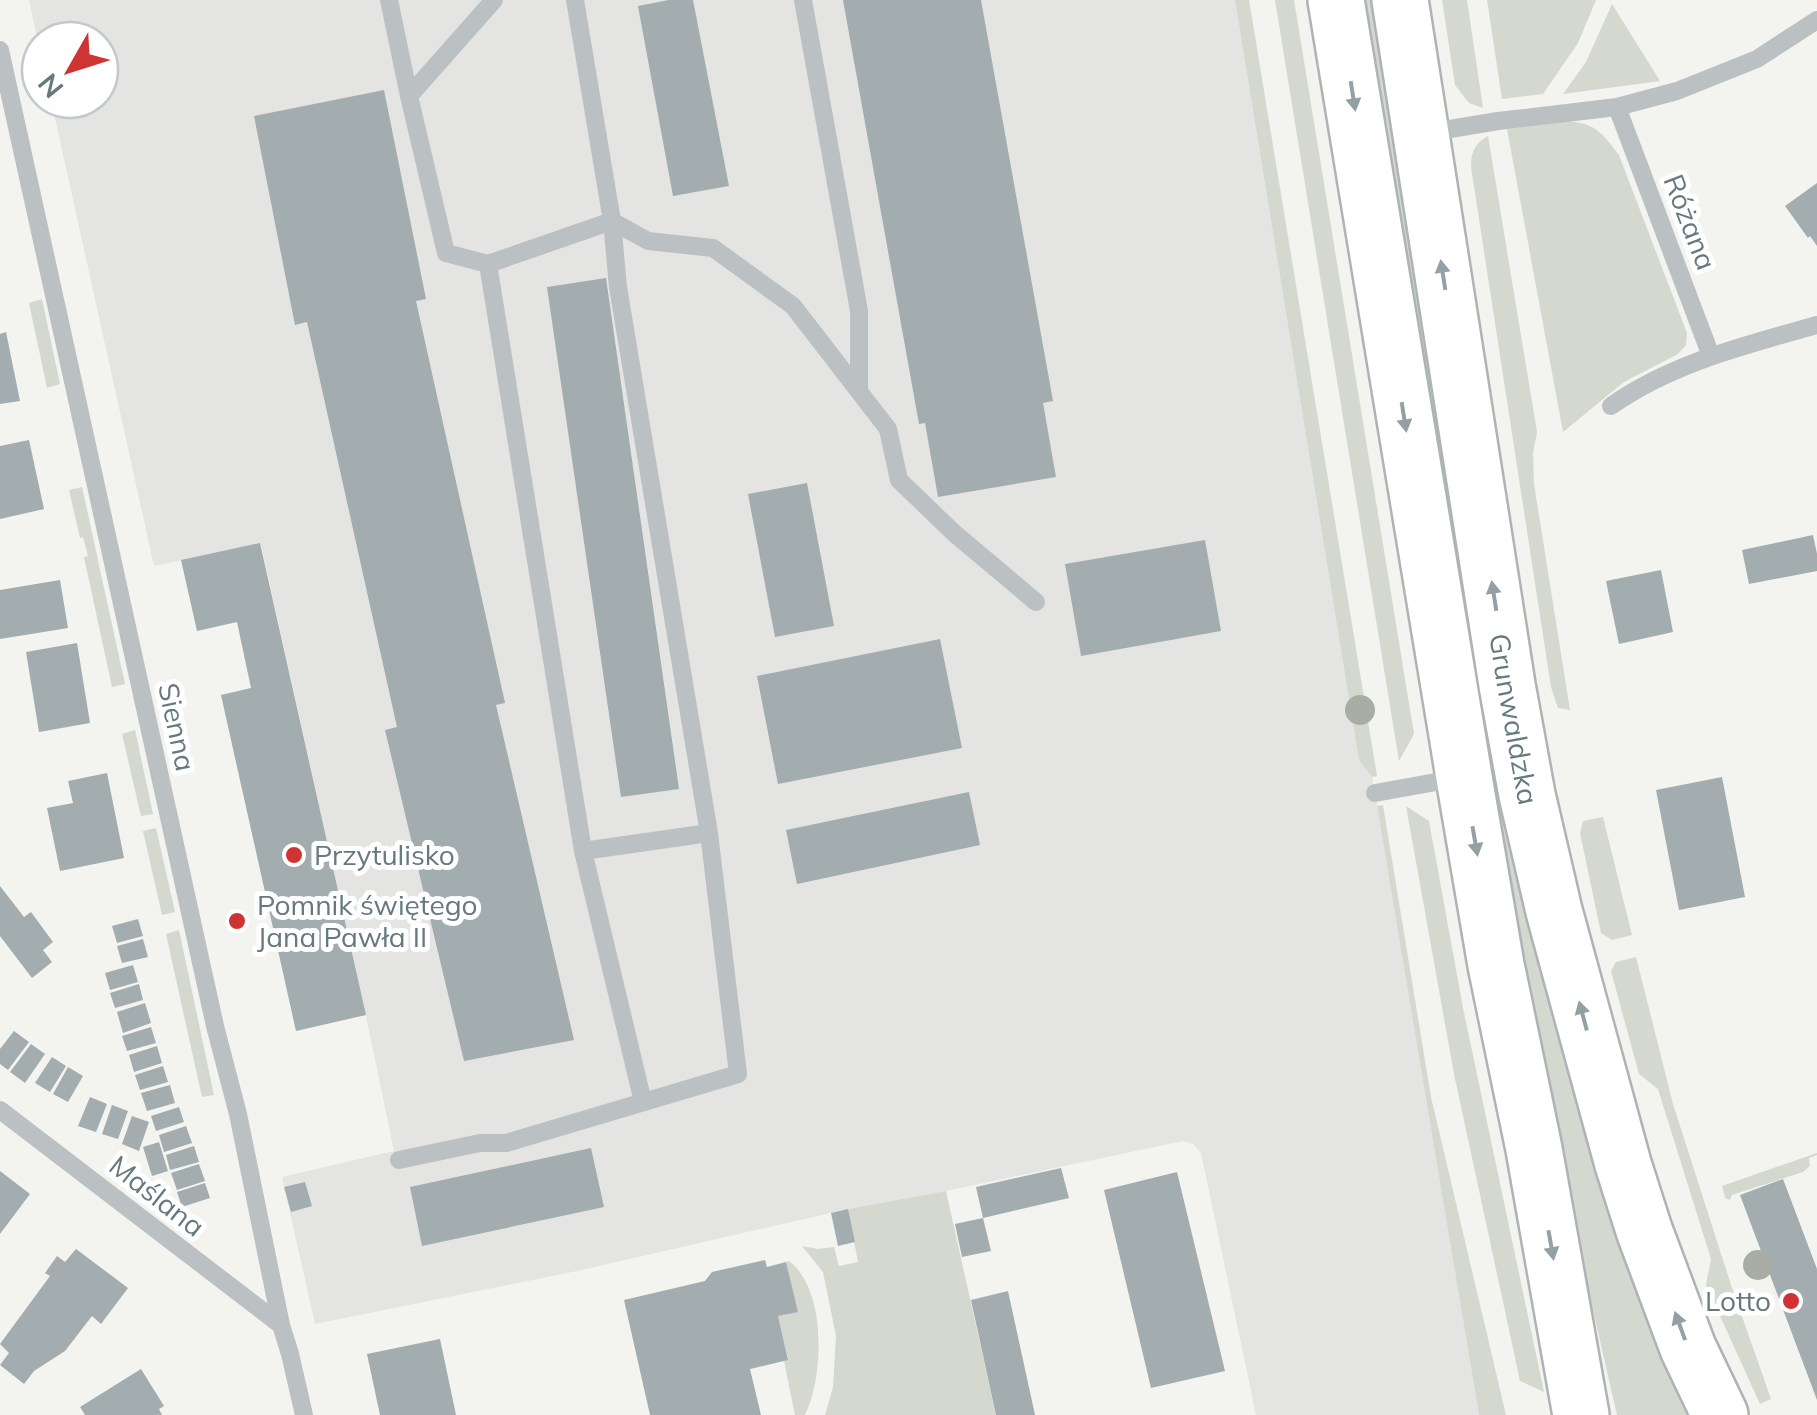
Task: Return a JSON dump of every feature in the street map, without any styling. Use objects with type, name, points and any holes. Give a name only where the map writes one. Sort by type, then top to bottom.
[{"type":"main road","points":[[1336,0],[1496,965],[1534,1149],[1581,1415]]},
{"type":"main road","name":"Grunwaldzka","points":[[1400,0],[1508,685],[1536,834],[1644,1230],[1688,1348],[1720,1415]]},
{"type":"street","points":[[389,0],[446,253],[488,264],[612,220]]},
{"type":"street","points":[[410,96],[494,0]]},
{"type":"street","points":[[399,1160],[480,1143],[506,1143],[738,1074],[709,833],[621,306],[612,220],[575,0]]},
{"type":"street","points":[[803,0],[860,311],[859,388]]},
{"type":"street","points":[[1420,134],[1617,106],[1677,91],[1756,59],[1817,20]]},
{"type":"street","name":"Sienna","points":[[0,50],[215,1026],[238,1114],[281,1326],[304,1415]]},
{"type":"street","name":"Różana","points":[[1617,106],[1711,356]]},
{"type":"street","points":[[612,220],[648,242],[713,248],[793,306],[888,430],[899,480],[954,533],[1036,602]]},
{"type":"street","points":[[488,264],[583,851],[643,1102]]},
{"type":"street","points":[[1611,406],[1642,386],[1711,356],[1817,325]]},
{"type":"street","points":[[1375,793],[1464,777]]},
{"type":"street","points":[[583,851],[709,833]]},
{"type":"street","name":"Maślana","points":[[0,1110],[281,1326]]},
{"type":"shaded area","points":[[29,0],[1235,0],[1359,759],[1372,777],[1375,793],[1479,1415],[1256,1415],[1201,1153],[1193,1144],[1183,1141],[315,1324],[282,1177],[394,1151],[366,1016],[261,544],[154,566],[55,120],[120,120],[120,20],[33,20]]},
{"type":"shaded area","points":[[1235,0],[1249,0],[1377,776],[1372,777],[1359,760]]},
{"type":"shaded area","points":[[1275,0],[1294,0],[1414,734],[1399,761]]},
{"type":"shaded area","points":[[1359,0],[1378,0],[1472,595],[1697,1415],[1617,1415],[1528,1012]]},
{"type":"shaded area","points":[[1442,0],[1467,0],[1483,108],[1469,103],[1455,85]]},
{"type":"shaded area","points":[[1487,0],[1596,0],[1578,43],[1543,94],[1502,99]]},
{"type":"shaded area","points":[[1612,4],[1660,81],[1563,94],[1586,62]]},
{"type":"shaded area","points":[[1566,121],[1597,130],[1619,155],[1687,333],[1686,345],[1678,354],[1624,382],[1563,432],[1507,129]]},
{"type":"shaded area","points":[[1488,136],[1537,432],[1534,484],[1570,710],[1558,708],[1551,687],[1471,167],[1475,148]]},
{"type":"shaded area","points":[[42,299],[60,384],[47,388],[29,303]]},
{"type":"shaded area","points":[[82,487],[125,684],[112,687],[84,557],[88,556],[69,490]]},
{"type":"shaded area","points":[[135,730],[153,814],[141,816],[122,734]]},
{"type":"shaded area","points":[[1383,805],[1431,1097],[1506,1415],[1479,1415],[1377,806]]},
{"type":"shaded area","points":[[1406,806],[1429,821],[1463,1008],[1544,1392],[1520,1381],[1454,1074]]},
{"type":"shaded area","points":[[1603,817],[1632,935],[1612,940],[1601,933],[1580,833],[1583,821]]},
{"type":"shaded area","points":[[156,828],[175,912],[162,915],[143,831]]},
{"type":"shaded area","points":[[179,930],[214,1095],[202,1097],[166,934]]},
{"type":"shaded area","points":[[1636,957],[1673,1104],[1771,1399],[1760,1404],[1706,1285],[1711,1259],[1658,1089],[1639,1074],[1611,971],[1616,962]]},
{"type":"shaded area","points":[[1817,1153],[1809,1158],[1810,1166],[1803,1172],[1732,1195],[1730,1200],[1725,1198],[1722,1186]]},
{"type":"shaded area","points":[[946,1191],[996,1415],[825,1415],[833,1387],[836,1336],[823,1272],[802,1246],[834,1247],[839,1266],[858,1262],[848,1209]]},
{"type":"shaded area","points":[[786,1262],[801,1274],[816,1312],[816,1379],[805,1415],[795,1415],[778,1316],[797,1311]]},
{"type":"building","points":[[693,0],[729,186],[673,196],[638,6]]},
{"type":"building","points":[[843,0],[981,0],[1053,401],[1043,403],[1056,477],[938,497],[925,423],[919,424]]},
{"type":"building","points":[[384,90],[426,299],[416,301],[505,703],[496,705],[574,1040],[464,1061],[385,730],[397,727],[307,322],[295,325],[254,116]]},
{"type":"building","points":[[1817,183],[1817,246],[1785,206]]},
{"type":"building","points":[[606,278],[679,789],[621,797],[547,287]]},
{"type":"building","points":[[6,332],[20,401],[0,404],[0,334]]},
{"type":"building","points":[[29,440],[44,509],[0,519],[0,446]]},
{"type":"building","points":[[807,483],[834,626],[775,637],[748,494]]},
{"type":"building","points":[[1813,535],[1817,571],[1749,584],[1742,550]]},
{"type":"building","points":[[1205,540],[1221,631],[1081,656],[1065,564]]},
{"type":"building","name":"Przytulisko","points":[[260,543],[366,1015],[296,1031],[221,695],[251,688],[237,622],[197,631],[181,560]]},
{"type":"building","points":[[1661,570],[1673,632],[1619,644],[1606,581]]},
{"type":"building","points":[[60,580],[68,628],[0,639],[0,590]]},
{"type":"building","points":[[940,639],[962,748],[778,784],[757,676]]},
{"type":"building","points":[[77,643],[90,723],[39,732],[26,652]]},
{"type":"building","points":[[107,773],[124,858],[60,871],[47,808],[73,803],[68,781]]},
{"type":"building","points":[[1722,777],[1745,897],[1679,910],[1656,790]]},
{"type":"building","points":[[969,792],[980,845],[797,884],[786,830]]},
{"type":"building","points":[[0,886],[24,917],[31,912],[53,942],[43,950],[52,962],[32,978],[0,936]]},
{"type":"building","points":[[138,919],[143,936],[117,943],[112,926]]},
{"type":"building","points":[[143,939],[148,957],[122,963],[117,946]]},
{"type":"building","points":[[133,965],[138,982],[110,990],[105,973]]},
{"type":"building","points":[[139,984],[143,1000],[115,1008],[110,993]]},
{"type":"building","points":[[145,1003],[151,1023],[123,1033],[117,1012]]},
{"type":"building","points":[[151,1027],[156,1043],[127,1051],[122,1036]]},
{"type":"building","points":[[14,1031],[29,1042],[8,1070],[0,1064],[0,1049]]},
{"type":"building","points":[[31,1044],[45,1054],[25,1083],[10,1072]]},
{"type":"building","points":[[157,1046],[162,1063],[134,1072],[129,1055]]},
{"type":"building","points":[[52,1057],[66,1066],[50,1092],[35,1083]]},
{"type":"building","points":[[163,1066],[168,1082],[140,1090],[135,1075]]},
{"type":"building","points":[[68,1067],[83,1076],[68,1102],[53,1094]]},
{"type":"building","points":[[170,1085],[175,1103],[147,1111],[141,1093]]},
{"type":"building","points":[[90,1097],[107,1104],[96,1132],[78,1126]]},
{"type":"building","points":[[112,1105],[128,1111],[118,1139],[102,1134]]},
{"type":"building","points":[[179,1107],[184,1122],[156,1131],[151,1116]]},
{"type":"building","points":[[132,1116],[149,1122],[139,1151],[122,1144]]},
{"type":"building","points":[[186,1126],[192,1143],[164,1152],[159,1135]]},
{"type":"building","points":[[159,1142],[168,1171],[152,1176],[143,1147]]},
{"type":"building","points":[[194,1146],[199,1162],[170,1170],[166,1155]]},
{"type":"building","points":[[591,1148],[604,1207],[422,1246],[410,1187]]},
{"type":"building","points":[[199,1164],[205,1181],[177,1190],[171,1173]]},
{"type":"building","points":[[1061,1168],[1069,1198],[983,1218],[976,1187]]},
{"type":"building","points":[[0,1171],[30,1194],[0,1234]]},
{"type":"building","points":[[1177,1172],[1225,1371],[1151,1388],[1104,1190]]},
{"type":"building","points":[[1783,1179],[1817,1269],[1817,1400],[1740,1195]]},
{"type":"building","points":[[305,1182],[312,1206],[291,1212],[284,1187]]},
{"type":"building","points":[[205,1183],[210,1198],[182,1207],[177,1192]]},
{"type":"building","points":[[848,1209],[855,1242],[838,1246],[831,1213]]},
{"type":"building","points":[[983,1218],[991,1251],[962,1257],[955,1224]]},
{"type":"building","points":[[76,1249],[128,1288],[101,1324],[92,1316],[65,1351],[34,1371],[24,1384],[0,1365],[9,1353],[0,1344],[50,1276],[45,1273],[57,1256],[65,1262]]},
{"type":"building","points":[[765,1260],[767,1267],[786,1262],[798,1312],[778,1316],[788,1360],[750,1369],[761,1415],[650,1415],[624,1300],[705,1281],[712,1272]]},
{"type":"building","points":[[1008,1291],[1035,1415],[996,1415],[971,1300]]},
{"type":"building","points":[[440,1339],[456,1415],[380,1415],[367,1354]]},
{"type":"building","points":[[141,1369],[164,1406],[159,1409],[162,1415],[85,1415],[80,1407]]},
{"type":"place","name":"Przytulisko","points":[[294,855]]},
{"type":"place","name":"Pomnik świętego Jana Pawła II","points":[[237,921]]},
{"type":"place","name":"Lotto","points":[[1791,1301]]}]
